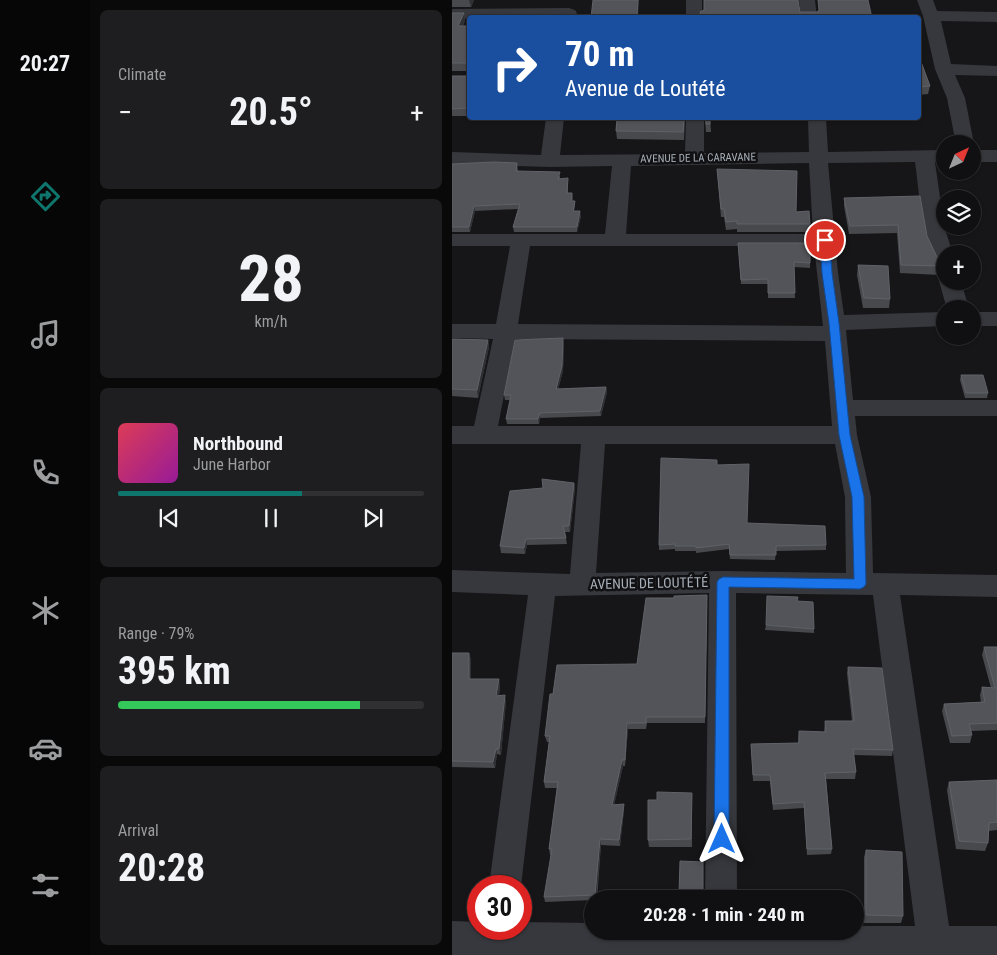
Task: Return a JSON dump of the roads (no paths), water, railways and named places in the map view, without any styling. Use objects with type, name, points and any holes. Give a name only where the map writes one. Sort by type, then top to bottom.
[{"type":"street","points":[[694,0],[694,15]]},
{"type":"street","points":[[807,0],[809,15]]},
{"type":"street","points":[[963,135],[956,98],[944,70],[928,8],[996,17]]},
{"type":"street","points":[[452,14],[570,10]]},
{"type":"street","points":[[944,70],[996,71]]},
{"type":"street","points":[[550,161],[555,120]]},
{"type":"street","points":[[694,120],[694,158]]},
{"type":"street","points":[[817,120],[820,193],[827,273],[845,435],[858,497],[935,948]]},
{"type":"street","points":[[924,155],[940,245]]},
{"type":"street","name":"AVENUE DE LA CARAVANE","points":[[452,158],[550,161],[936,156]]},
{"type":"street","points":[[981,156],[996,156]]},
{"type":"street","points":[[614,241],[622,160]]},
{"type":"street","points":[[452,240],[825,240]]},
{"type":"street","points":[[484,434],[506,330],[521,241]]},
{"type":"street","points":[[981,318],[996,319]]},
{"type":"street","points":[[452,331],[834,329],[936,320]]},
{"type":"street","points":[[842,408],[996,408]]},
{"type":"street","points":[[452,435],[845,435]]},
{"type":"street","points":[[582,584],[594,435]]},
{"type":"street","name":"AVENUE DE LOUTÉTÉ","points":[[452,581],[543,585],[723,582],[996,586]]},
{"type":"street","points":[[721,890],[723,582]]},
{"type":"street","points":[[506,875],[543,585]]},
{"type":"street","points":[[452,938],[467,939]]},
{"type":"street","points":[[498,940],[935,948],[996,943]]}]
